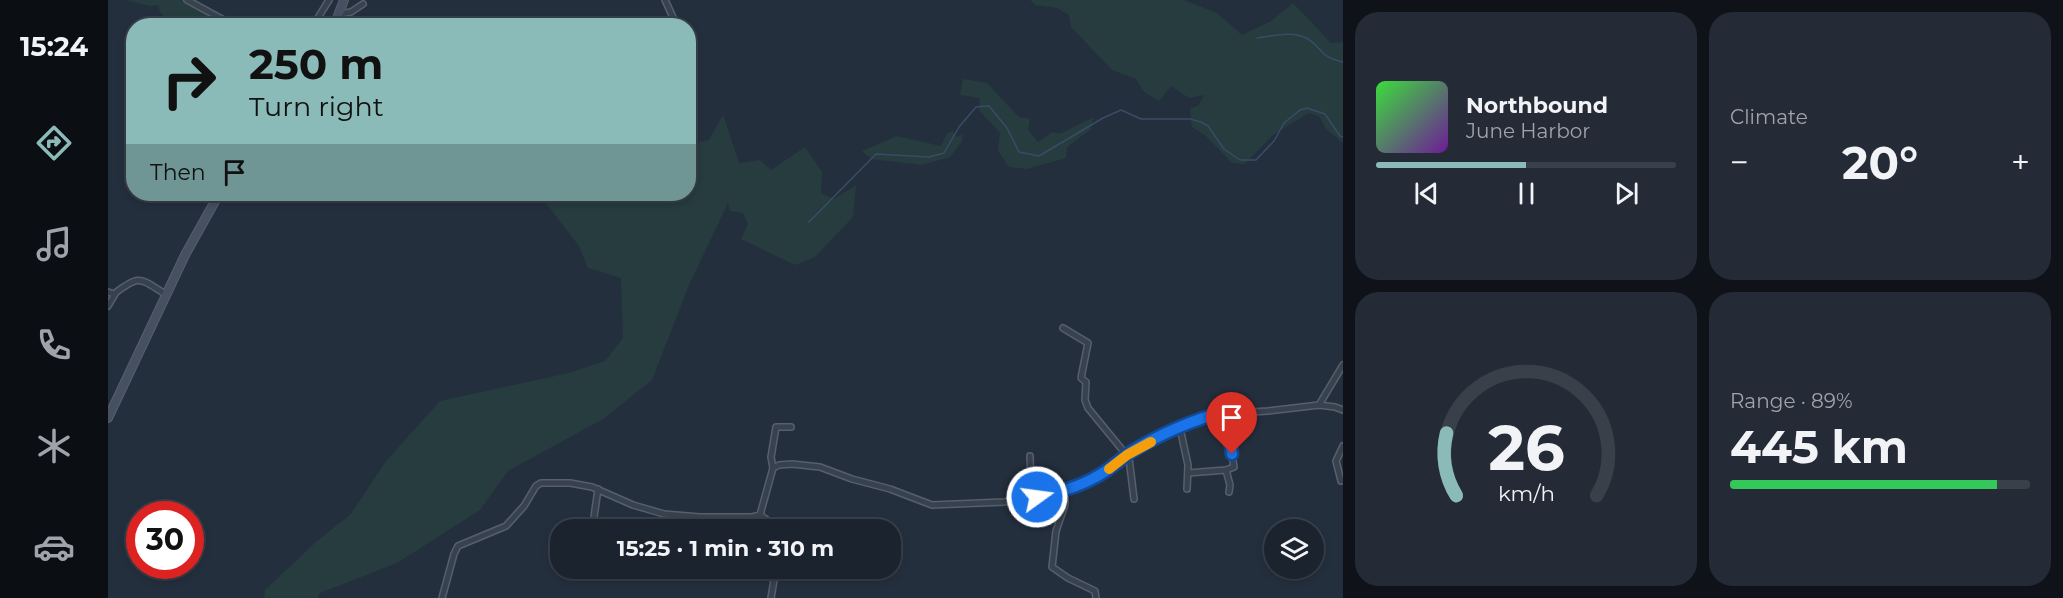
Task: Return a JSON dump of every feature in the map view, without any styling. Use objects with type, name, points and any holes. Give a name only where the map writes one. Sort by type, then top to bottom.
[{"type":"main road","points":[[338,18],[344,0]]},
{"type":"main road","points":[[108,418],[185,255],[215,201]]},
{"type":"street","points":[[187,0],[221,18]]},
{"type":"street","points":[[318,18],[329,0]]},
{"type":"street","points":[[665,0],[675,18]]},
{"type":"street","points":[[339,14],[351,12],[363,4]]},
{"type":"street","points":[[108,306],[115,294],[128,283],[138,280],[168,292]]},
{"type":"street","points":[[108,292],[115,294]]},
{"type":"street","points":[[1062,328],[1088,343],[1082,378],[1086,382],[1086,404],[1090,412],[1127,455],[1131,463],[1134,499]]},
{"type":"street","points":[[1319,405],[1343,365]]},
{"type":"street","points":[[773,468],[792,464],[820,467],[932,505],[1004,502],[1065,490],[1100,476],[1127,455],[1207,417],[1226,412],[1268,411],[1319,405],[1343,410]]},
{"type":"street","points":[[1188,473],[1227,470],[1235,466],[1226,412]]},
{"type":"street","points":[[760,515],[773,468],[771,459],[776,427],[791,427]]},
{"type":"street","points":[[1180,428],[1188,473],[1187,489]]},
{"type":"street","points":[[1341,482],[1336,461],[1343,446]]},
{"type":"street","points":[[1030,456],[1031,486],[1037,497]]},
{"type":"street","points":[[1227,470],[1229,492]]},
{"type":"street","points":[[442,598],[458,546],[506,526],[524,507],[538,485],[550,482],[570,483],[598,489],[633,505],[664,514],[700,517],[760,515],[766,519]]},
{"type":"street","points":[[594,517],[598,489]]},
{"type":"street","points":[[1065,490],[1065,505],[1056,531],[1052,567],[1096,592],[1096,598]]},
{"type":"street","points":[[771,598],[774,579]]},
{"type":"green space","points":[[126,0],[183,0],[218,18],[167,18],[161,13],[158,5],[150,6]]},
{"type":"green space","points":[[1030,0],[1184,0],[1217,13],[1242,35],[1271,21],[1293,3],[1331,43],[1343,42],[1343,143],[1326,129],[1319,116],[1309,113],[1274,134],[1245,164],[1232,163],[1206,136],[1192,127],[1190,109],[1199,105],[1204,95],[1189,98],[1171,86],[1159,101],[1144,92],[1136,79],[1112,70],[1071,27],[1069,15],[1057,8],[1036,5]]},
{"type":"green space","points":[[963,79],[987,83],[1019,117],[1030,119],[1028,130],[1038,142],[1052,132],[1060,134],[1094,117],[1090,130],[1067,147],[1066,158],[1027,169],[1009,167],[998,151],[1000,133],[979,110],[980,98],[960,95]]},
{"type":"green space","points":[[723,115],[739,163],[760,160],[771,170],[805,147],[822,172],[821,193],[834,199],[856,185],[853,217],[815,257],[795,265],[741,239],[748,224],[743,213],[730,211],[728,203],[689,285],[652,380],[603,419],[508,471],[480,510],[397,563],[320,593],[318,598],[264,598],[265,590],[318,540],[350,515],[386,461],[440,401],[569,373],[605,361],[623,338],[621,278],[588,268],[579,246],[544,201],[696,201],[696,143],[709,140]]},
{"type":"green space","points":[[953,131],[956,137],[963,134],[962,141],[950,157],[922,165],[871,159],[862,151],[897,136],[941,146],[947,133]]},
{"type":"waterway","points":[[1257,38],[1283,34],[1302,36],[1326,55],[1343,62]]},
{"type":"waterway","points":[[809,222],[876,154],[929,157],[944,153],[959,127],[976,107],[989,106],[1007,128],[1019,152],[1039,156],[1103,118],[1121,110],[1141,119],[1190,119],[1201,122],[1208,126],[1224,149],[1240,160],[1256,160],[1274,141],[1284,123],[1300,110],[1307,108],[1325,114],[1343,137]]},
{"type":"slow traffic","points":[[1109,469],[1127,455],[1151,442]]},
{"type":"route","points":[[1037,497],[1065,490],[1093,479],[1150,442],[1207,417],[1226,412],[1232,454]]}]
